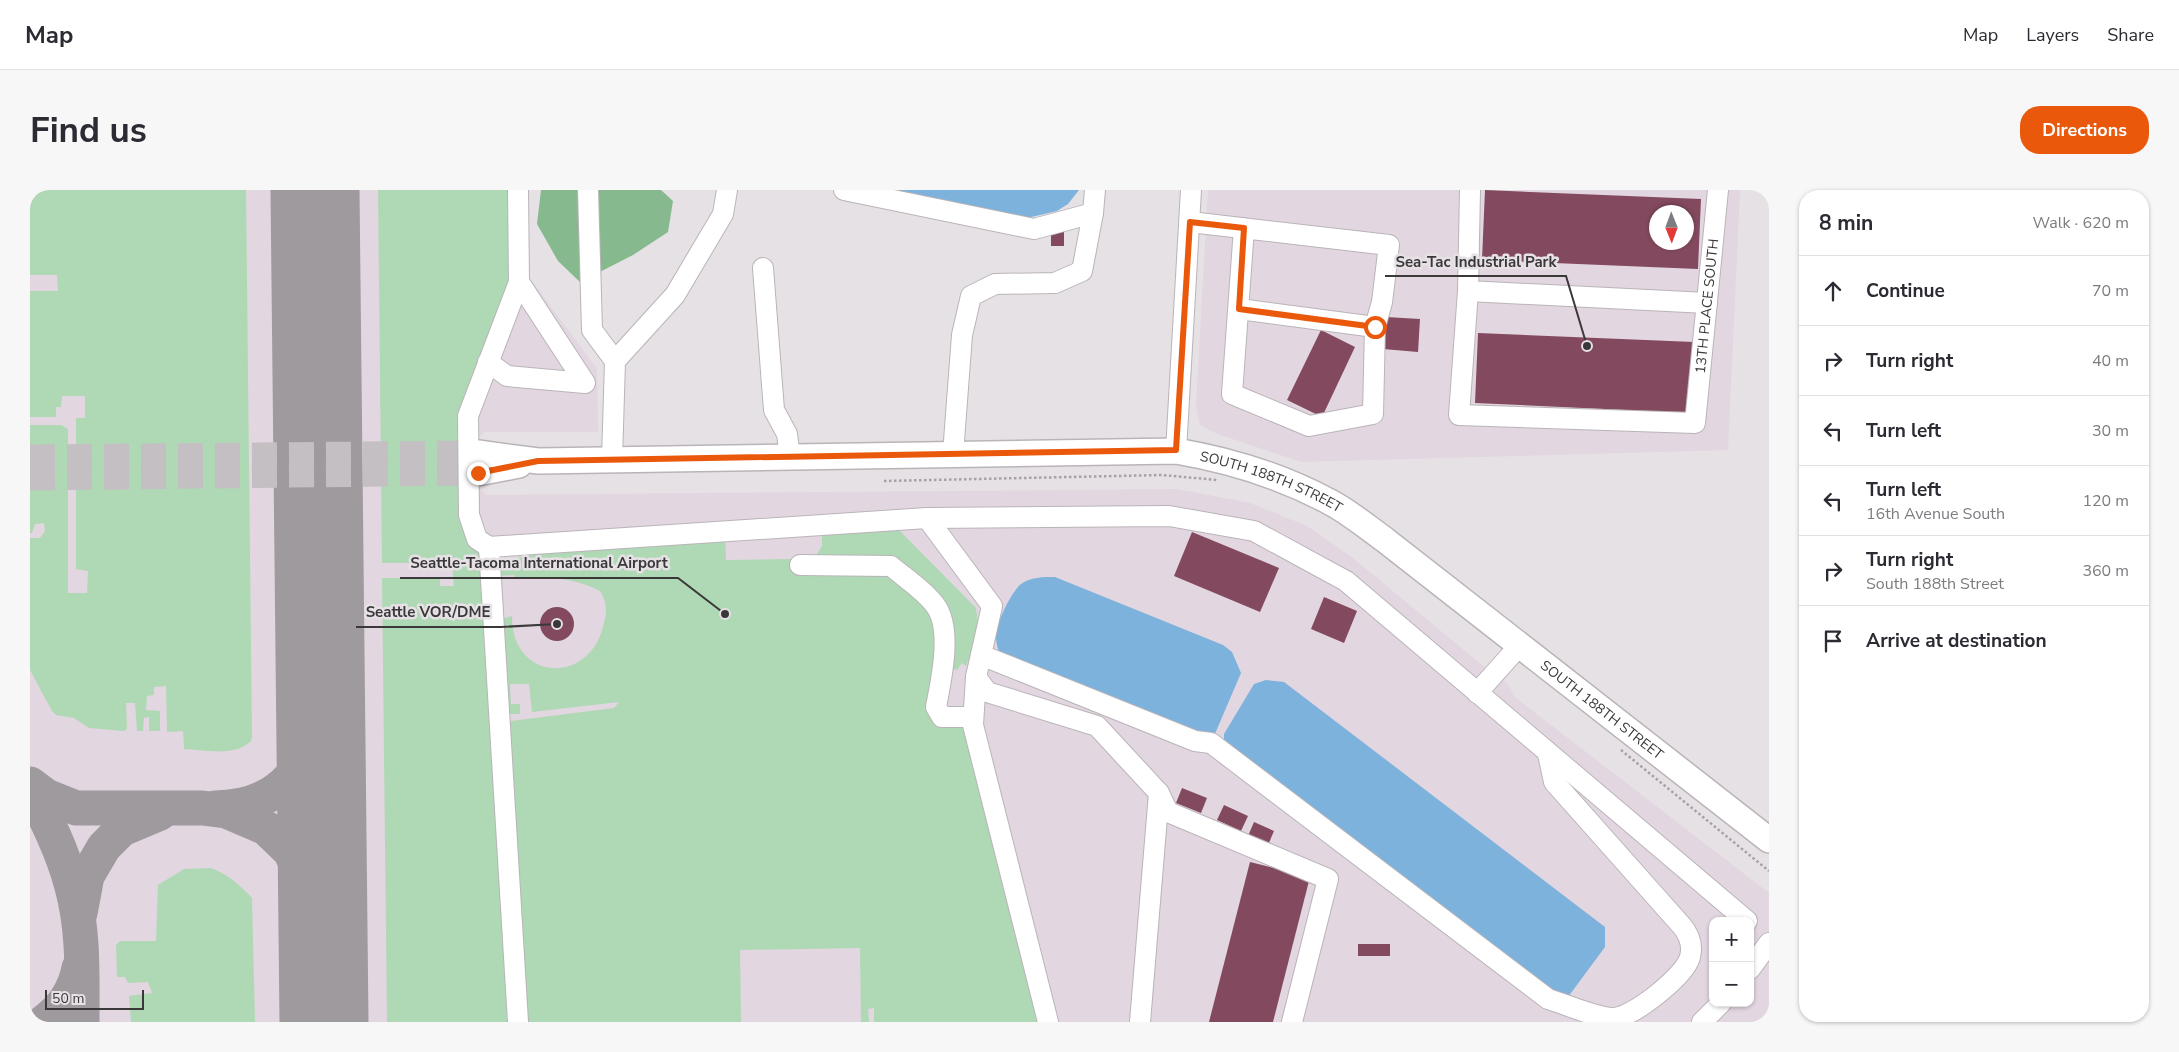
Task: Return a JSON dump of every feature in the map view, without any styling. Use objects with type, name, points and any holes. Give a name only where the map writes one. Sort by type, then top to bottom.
[{"type":"main road","name":"SOUTH 188TH STREET","points":[[478,463],[1176,450],[1215,458],[1263,473],[1329,501],[1385,540],[1769,840]]},
{"type":"street","points":[[518,190],[519,282],[468,416],[469,515],[477,539],[490,547],[926,518],[1169,516],[1254,531],[1346,582],[1741,917]]},
{"type":"street","points":[[588,190],[592,330],[616,361]]},
{"type":"street","points":[[612,460],[616,361],[675,296],[724,214],[727,190]]},
{"type":"street","points":[[844,190],[1034,229],[1093,213]]},
{"type":"street","points":[[953,454],[962,335],[971,296],[995,284],[1055,283],[1082,271],[1093,213],[1094,190]]},
{"type":"street","points":[[1176,450],[1191,190]]},
{"type":"street","points":[[1470,190],[1468,291],[1707,303]]},
{"type":"street","name":"13TH PLACE SOUTH","points":[[1468,291],[1459,414],[1695,423],[1718,190]]},
{"type":"street","points":[[1190,222],[1244,228],[1389,245],[1382,302],[1375,327],[1373,414],[1309,426],[1232,394],[1244,228]]},
{"type":"street","points":[[763,268],[774,410],[787,434],[790,457]]},
{"type":"street","points":[[488,362],[507,376],[585,383],[519,282]]},
{"type":"street","points":[[1239,309],[1375,327]]},
{"type":"street","points":[[926,518],[992,606],[976,677],[972,725],[1048,1022]]},
{"type":"street","points":[[490,547],[518,1022]]},
{"type":"street","points":[[800,565],[891,566],[936,605],[943,623],[944,671],[936,707],[942,717],[973,717]]},
{"type":"street","points":[[1477,693],[1520,645]]},
{"type":"street","points":[[981,655],[1196,741],[1211,744],[1548,999],[1605,1018],[1626,1016],[1671,981],[1688,963],[1691,943],[1682,925],[1554,782],[1548,754]]},
{"type":"street","points":[[976,677],[987,692],[1097,726],[1159,793],[1168,812],[1328,879],[1292,1022]]},
{"type":"street","points":[[1140,1022],[1159,793]]},
{"type":"street","points":[[1754,927],[1769,938]]},
{"type":"street","points":[[1754,963],[1769,943]]},
{"type":"street","points":[[1702,1022],[1716,1007]]},
{"type":"shaded area","points":[[30,190],[526,190],[528,276],[597,369],[598,432],[484,432],[478,440],[477,485],[486,495],[1177,489],[1250,503],[1307,526],[1353,558],[1489,671],[1507,683],[1516,698],[1769,893],[1769,1022],[30,1022]]},
{"type":"shaded area","points":[[1208,190],[1740,190],[1728,450],[1301,462],[1215,433],[1200,425],[1196,406]]},
{"type":"green space","points":[[30,190],[246,190],[252,737],[251,741],[245,746],[228,751],[184,749],[183,731],[167,732],[166,686],[154,687],[154,695],[147,696],[146,710],[160,711],[160,731],[149,731],[149,717],[144,718],[143,731],[137,731],[135,703],[126,703],[127,729],[124,731],[89,728],[74,718],[56,715],[30,670],[30,538],[40,538],[45,531],[44,523],[35,524],[32,533],[30,533],[30,425],[61,425],[68,429],[68,593],[87,593],[88,571],[76,569],[76,418],[85,418],[85,396],[62,396],[61,407],[56,407],[56,417],[30,417],[30,291],[58,291],[57,275],[30,275]]},
{"type":"green space","points":[[378,190],[511,190],[512,283],[467,396],[474,547],[479,555],[511,1022],[387,1022],[382,578],[440,578],[440,586],[454,586],[452,563],[382,563]]},
{"type":"green space","points":[[541,190],[661,190],[673,201],[668,232],[633,255],[580,282],[558,261],[537,224]]},
{"type":"green space","points":[[822,528],[898,529],[976,608],[976,638],[966,666],[962,663],[957,670],[952,668],[948,643],[914,579],[813,560],[822,546]]},
{"type":"green space","points":[[725,535],[726,560],[792,559],[793,569],[893,573],[938,621],[933,697],[963,722],[1040,1022],[874,1022],[874,1008],[868,1009],[869,1022],[861,1022],[860,948],[740,950],[741,1022],[525,1022],[505,725],[511,721],[614,708],[619,702],[532,712],[529,684],[510,684],[511,704],[520,704],[520,714],[510,714],[504,711],[498,620],[512,616],[515,637],[524,653],[536,663],[551,668],[567,667],[582,660],[594,646],[603,627],[606,608],[600,591],[570,580],[538,577],[516,579],[514,575],[499,576],[499,561],[522,557],[541,549]]},
{"type":"green space","points":[[211,868],[233,880],[252,898],[255,1022],[131,1022],[129,996],[152,993],[148,982],[128,983],[125,977],[117,977],[116,945],[120,941],[156,941],[158,885],[184,869]]},
{"type":"water","points":[[891,190],[1079,190],[1068,204],[1057,211],[1027,218]]},
{"type":"water","points":[[1055,577],[1223,645],[1232,652],[1241,673],[1214,736],[1205,735],[1002,662],[996,632],[1002,613],[1010,599],[1021,584],[1029,580]]},
{"type":"water","points":[[1266,680],[1284,682],[1605,927],[1605,947],[1568,997],[1547,994],[1224,747],[1224,734],[1254,684]]},
{"type":"building","points":[[1485,190],[1701,199],[1698,269],[1482,260]]},
{"type":"building","points":[[1064,230],[1064,246],[1051,246],[1051,231]]},
{"type":"building","points":[[1386,317],[1420,319],[1418,352],[1383,349]]},
{"type":"building","points":[[1321,330],[1355,347],[1322,417],[1287,400]]},
{"type":"building","points":[[1478,333],[1694,342],[1690,413],[1475,403]]},
{"type":"building","points":[[1192,532],[1279,568],[1260,612],[1174,576]]},
{"type":"building","points":[[1324,597],[1357,611],[1344,643],[1311,629]]},
{"type":"building","points":[[557,607],[569,612],[574,624],[569,636],[557,641],[545,636],[540,624],[545,612]]},
{"type":"building","points":[[1182,788],[1207,798],[1201,813],[1176,803]]},
{"type":"building","points":[[1224,805],[1248,816],[1241,831],[1217,820]]},
{"type":"building","points":[[1254,822],[1274,831],[1268,845],[1248,836]]},
{"type":"building","points":[[1250,862],[1310,877],[1273,1022],[1209,1022]]},
{"type":"building","points":[[1358,944],[1390,944],[1390,956],[1358,956]]},
{"type":"taxiway","points":[[215,808],[255,802],[284,784],[305,757],[321,720]]},
{"type":"taxiway","points":[[30,784],[46,796],[76,808],[202,808],[226,811],[266,828],[290,851],[323,918]]},
{"type":"taxiway","points":[[30,788],[59,849],[76,904],[82,954],[82,1022]]},
{"type":"taxiway","points":[[80,913],[87,876],[104,847],[122,829],[160,813]]},
{"type":"taxiway","points":[[44,1022],[67,998],[79,968]]},
{"type":"runway","points":[[315,190],[324,1022]]},
{"type":"tunnel","points":[[30,457],[478,453]]},
{"type":"tunnel","points":[[30,478],[478,473]]},
{"type":"place","name":"Sea-Tac Industrial Park","points":[[1587,346]]},
{"type":"place","name":"Seattle-Tacoma International Airport","points":[[725,614]]},
{"type":"place","name":"Seattle VOR/DME","points":[[557,624]]},
{"type":"route","points":[[478,473],[538,461],[1176,450],[1190,222],[1244,228],[1239,309],[1375,327]]}]
